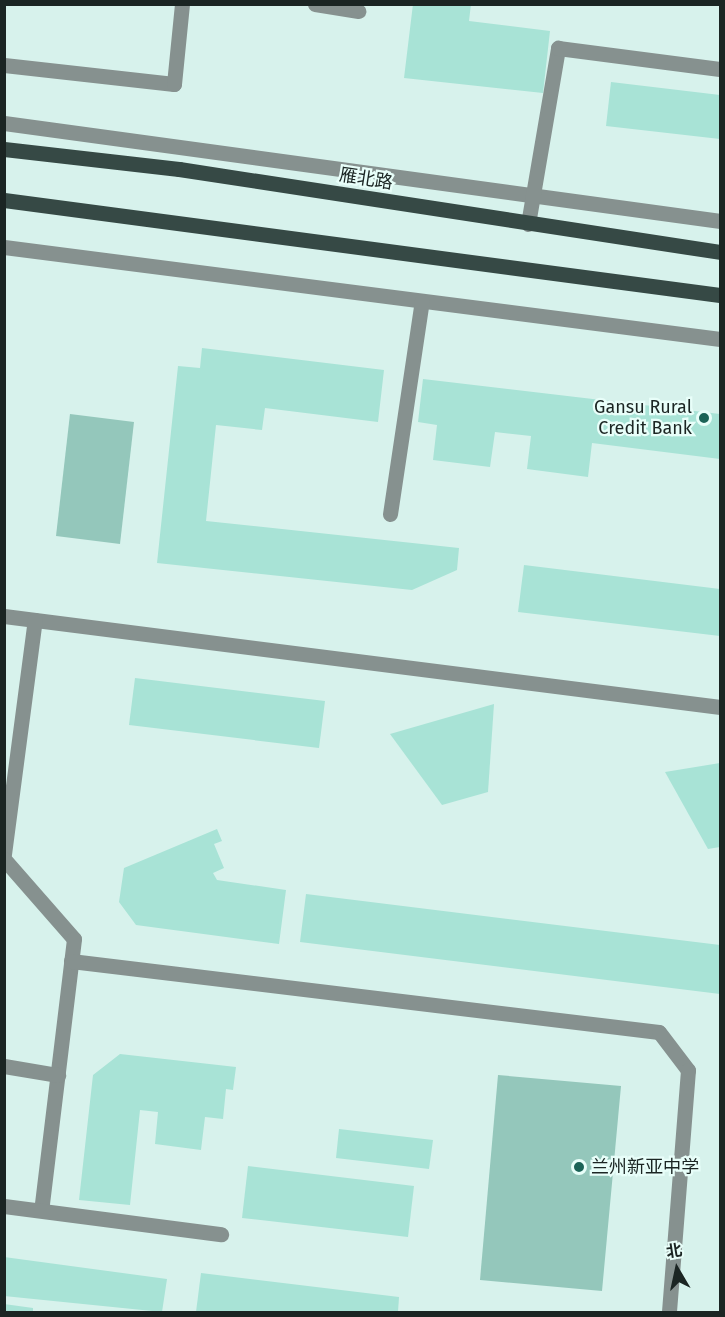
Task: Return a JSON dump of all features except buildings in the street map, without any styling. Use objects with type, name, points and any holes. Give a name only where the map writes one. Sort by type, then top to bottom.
[{"type":"main road","name":"雁北路","points":[[4,149],[179,169],[720,252]]},
{"type":"main road","points":[[4,200],[720,295]]},
{"type":"street","points":[[4,65],[174,84],[182,4]]},
{"type":"street","points":[[315,4],[358,11]]},
{"type":"street","points":[[528,224],[558,48],[720,69]]},
{"type":"street","points":[[4,123],[720,221]]},
{"type":"street","points":[[4,247],[720,339]]},
{"type":"street","points":[[390,514],[422,301]]},
{"type":"street","points":[[4,616],[720,707]]},
{"type":"street","points":[[4,854],[35,620]]},
{"type":"street","points":[[4,860],[74,939],[41,1210]]},
{"type":"street","points":[[71,961],[435,1002],[659,1032],[680,1056],[688,1070],[669,1312]]},
{"type":"street","points":[[4,1066],[58,1075]]},
{"type":"street","points":[[4,1206],[221,1234]]},
{"type":"green space","points":[[70,414],[134,422],[120,544],[56,536]]},
{"type":"green space","points":[[498,1075],[621,1086],[602,1291],[480,1280]]},
{"type":"place","name":"Gansu Rural Credit Bank","points":[[704,418]]},
{"type":"place","name":"兰州新亚中学","points":[[579,1167]]}]
